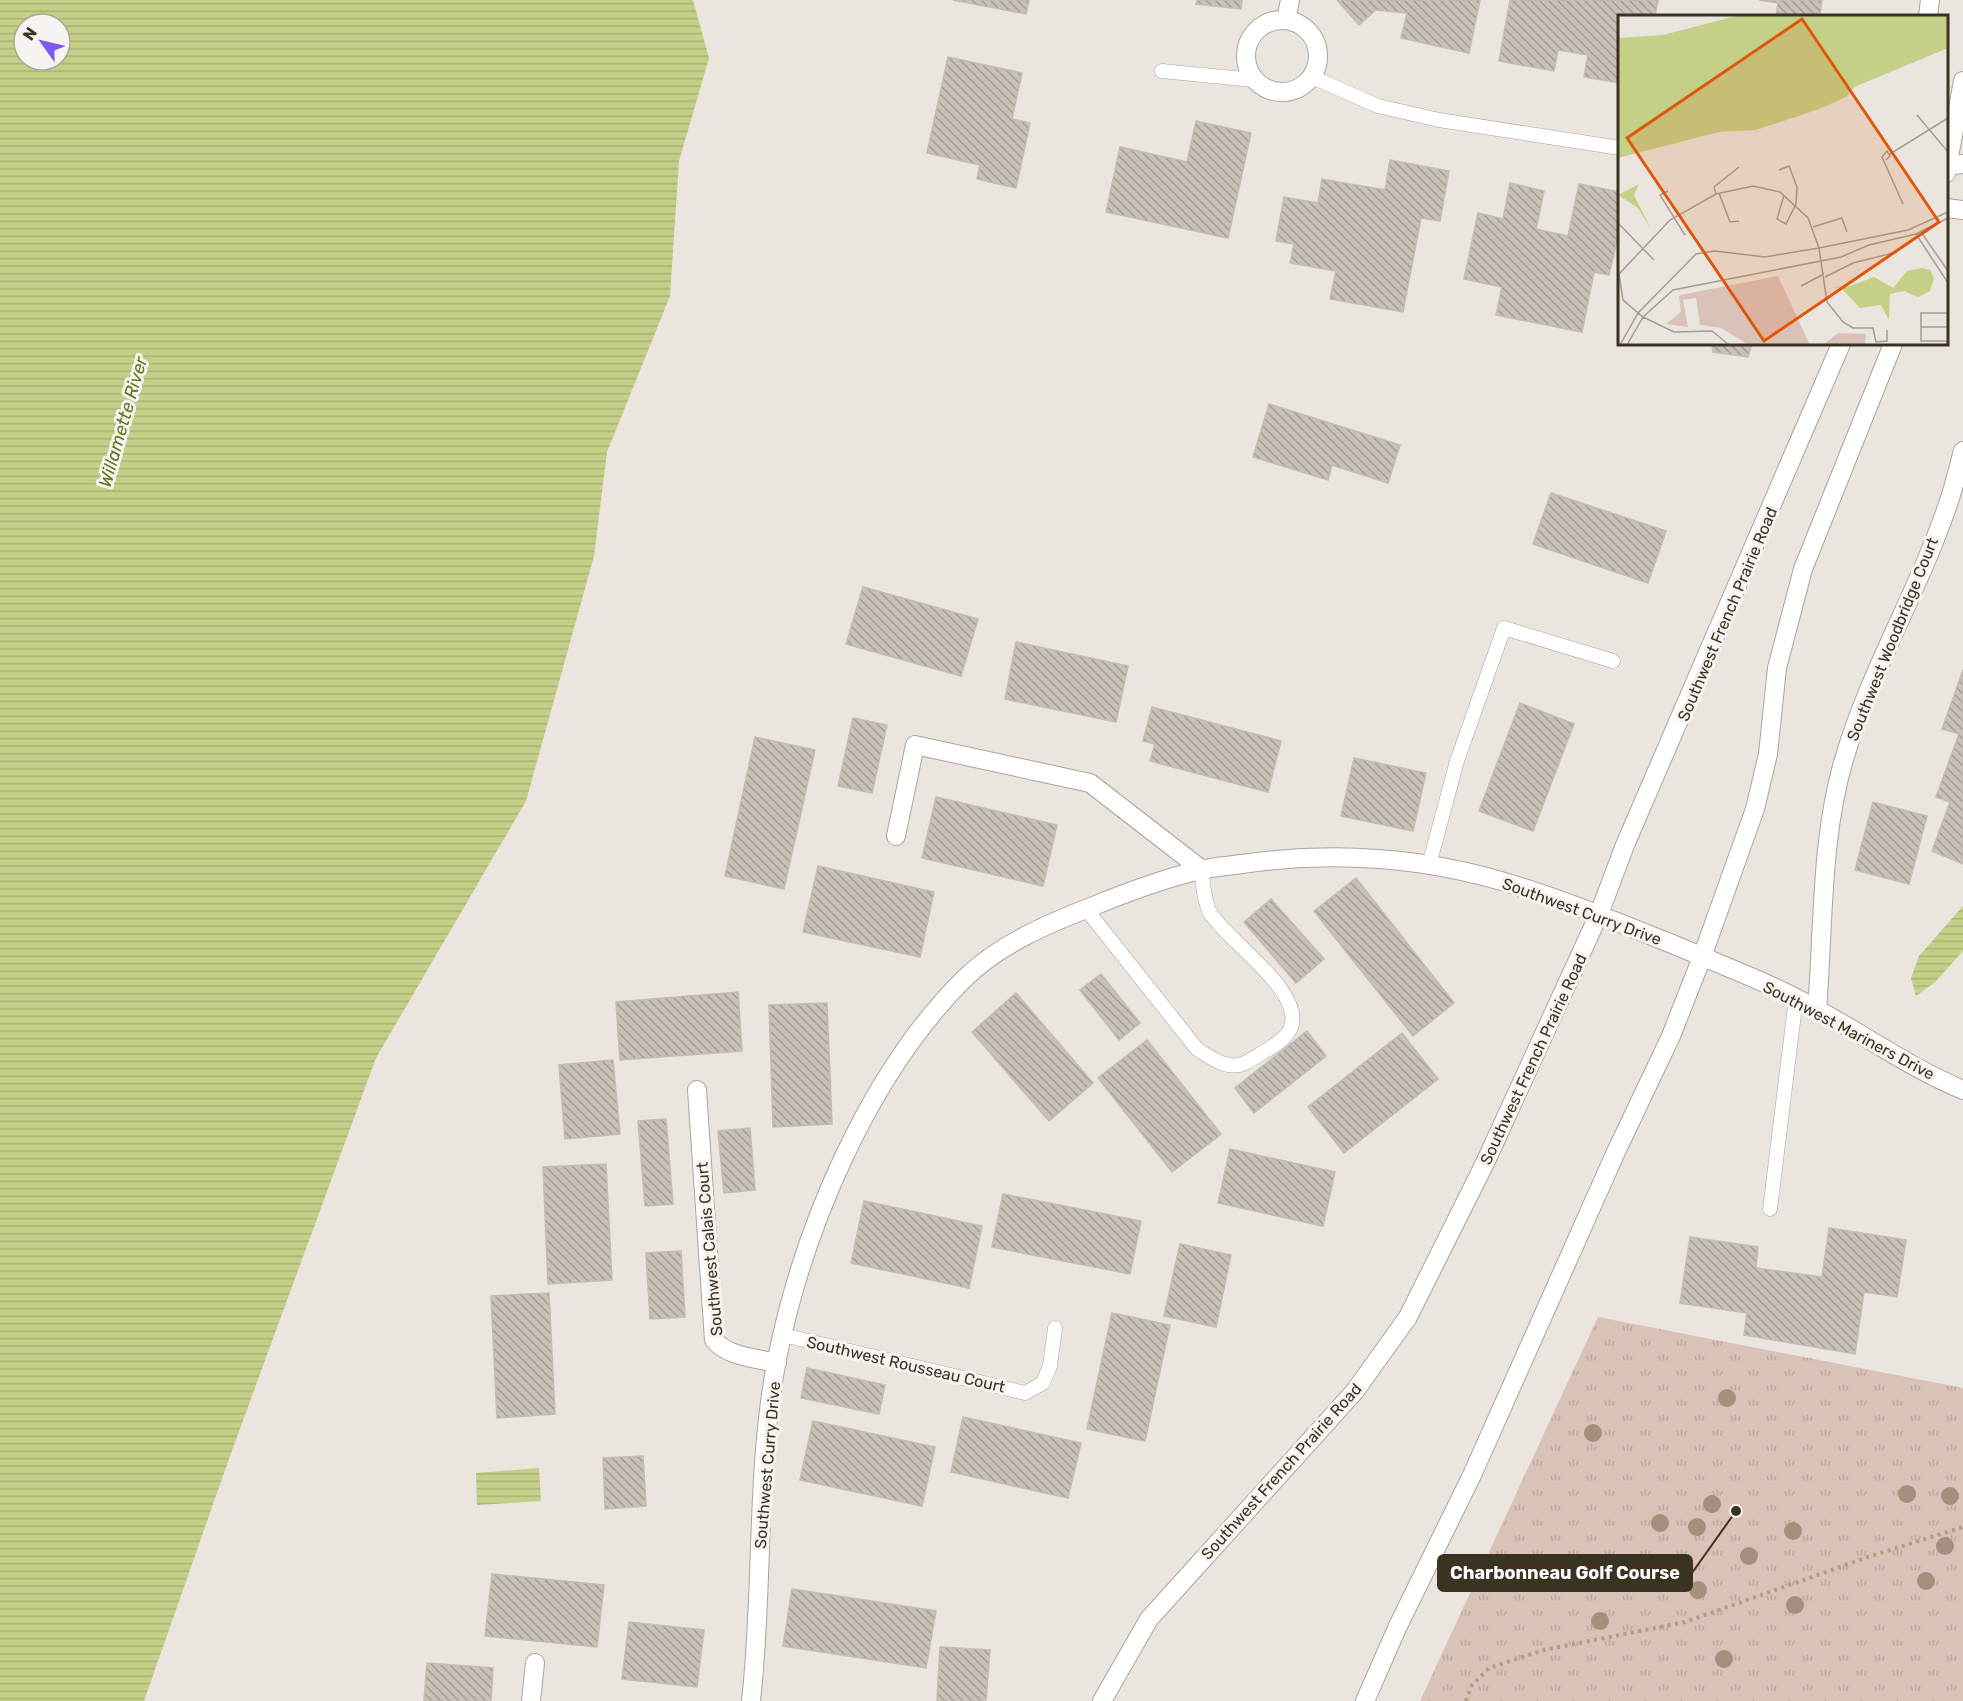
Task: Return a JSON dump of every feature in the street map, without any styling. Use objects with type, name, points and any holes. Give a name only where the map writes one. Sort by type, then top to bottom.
[{"type":"street","points":[[1286,20],[1290,0]]},
{"type":"street","points":[[1928,15],[1930,0]]},
{"type":"street","points":[[1286,20],[1302,25],[1314,38],[1318,62],[1312,77],[1292,92],[1274,92],[1254,80],[1246,66],[1245,50],[1255,30],[1269,22],[1286,20]]},
{"type":"street","points":[[1951,167],[1963,81]]},
{"type":"street","points":[[1948,208],[1963,210]]},
{"type":"street","name":"Southwest French Prairie Road","points":[[1102,1701],[1149,1619],[1355,1391],[1408,1317],[1485,1163],[1599,914],[1625,845],[1841,345]]},
{"type":"street","points":[[1365,1701],[1397,1628],[1473,1473],[1615,1154],[1671,1036],[1702,957],[1755,808],[1768,754],[1777,668],[1803,569],[1893,345]]},
{"type":"street","name":"Southwest Woodbridge Court","points":[[1817,1009],[1824,934],[1826,852],[1844,757],[1876,670],[1948,504],[1963,451]]},
{"type":"street","points":[[896,836],[915,745],[1090,783],[1201,869]]},
{"type":"street","name":"Southwest Curry Drive","points":[[751,1701],[764,1461],[777,1362],[799,1274],[819,1214],[844,1158],[888,1077],[923,1026],[964,979],[988,959],[1044,925],[1137,889],[1201,869],[1312,856],[1351,856],[1429,865],[1506,882],[1599,914],[1702,957]]},
{"type":"street","name":"Southwest Mariners Drive","points":[[1702,957],[1796,998],[1963,1090]]},
{"type":"street","name":"Southwest Calais Court","points":[[697,1090],[714,1340],[721,1348],[733,1353],[777,1362]]},
{"type":"street","points":[[531,1701],[535,1663]]},
{"type":"lane","points":[[1162,70],[1254,80]]},
{"type":"lane","points":[[1312,77],[1378,106],[1439,120],[1618,148]]},
{"type":"lane","points":[[1429,865],[1457,761],[1504,628],[1613,661]]},
{"type":"lane","points":[[1086,909],[1197,1049],[1218,1063],[1241,1065],[1267,1050],[1288,1033],[1294,1018],[1287,994],[1209,913],[1201,869]]},
{"type":"lane","points":[[1770,1209],[1796,998]]},
{"type":"lane","name":"Southwest Rousseau Court","points":[[783,1335],[1025,1393],[1043,1383],[1050,1366],[1055,1328]]},
{"type":"path","points":[[1466,1701],[1472,1685],[1489,1668],[1544,1650],[1685,1622],[1871,1556],[1963,1527]]},
{"type":"green space","points":[[1598,1317],[1963,1388],[1963,1701],[1420,1701]]},
{"type":"water","name":"Willamette River","points":[[0,0],[693,0],[709,58],[679,161],[670,296],[607,452],[594,556],[526,801],[376,1058],[231,1453],[144,1701],[0,1701]]},
{"type":"water","points":[[1963,906],[1963,951],[1935,982],[1916,996],[1911,978],[1919,956]]},
{"type":"water","points":[[539,1468],[541,1501],[477,1505],[476,1473]]},
{"type":"building","points":[[953,0],[1029,0],[1026,14]]},
{"type":"building","points":[[1197,0],[1242,0],[1241,9],[1196,4]]},
{"type":"building","points":[[1337,0],[1480,0],[1469,53],[1401,38],[1407,13],[1376,10],[1359,25]]},
{"type":"building","points":[[1510,0],[1658,0],[1655,15],[1618,15],[1618,83],[1584,77],[1588,55],[1558,50],[1554,71],[1499,61]]},
{"type":"building","points":[[1759,0],[1822,0],[1820,15],[1776,15],[1778,3]]},
{"type":"building","points":[[948,57],[1022,73],[1012,119],[1030,123],[1016,188],[977,179],[980,165],[927,153]]},
{"type":"building","points":[[1196,121],[1251,133],[1228,238],[1106,212],[1120,147],[1187,162]]},
{"type":"building","points":[[1390,160],[1449,171],[1440,221],[1421,218],[1403,312],[1330,299],[1336,271],[1290,263],[1294,244],[1276,241],[1284,197],[1318,203],[1322,179],[1385,190]]},
{"type":"building","points":[[1510,183],[1544,191],[1536,229],[1568,236],[1579,184],[1618,192],[1618,237],[1609,275],[1594,272],[1582,332],[1496,315],[1502,287],[1464,279],[1478,213],[1503,219]]},
{"type":"building","points":[[1712,345],[1752,345],[1748,357],[1713,352]]},
{"type":"building","points":[[1269,404],[1400,445],[1388,483],[1332,465],[1328,480],[1253,457]]},
{"type":"building","points":[[1551,493],[1666,531],[1648,583],[1533,544]]},
{"type":"building","points":[[863,587],[978,619],[961,676],[846,644]]},
{"type":"building","points":[[1016,642],[1128,666],[1116,722],[1005,699]]},
{"type":"building","points":[[1963,670],[1963,864],[1932,851],[1950,802],[1936,797],[1959,734],[1942,729]]},
{"type":"building","points":[[1520,703],[1574,724],[1533,831],[1479,811]]},
{"type":"building","points":[[1152,707],[1281,741],[1268,792],[1150,761],[1155,744],[1143,741]]},
{"type":"building","points":[[853,718],[887,725],[872,793],[838,786]]},
{"type":"building","points":[[755,737],[815,750],[784,889],[725,876]]},
{"type":"building","points":[[1354,758],[1426,773],[1413,831],[1341,816]]},
{"type":"building","points":[[936,797],[1057,825],[1043,886],[922,858]]},
{"type":"building","points":[[1873,802],[1927,816],[1909,884],[1855,870]]},
{"type":"building","points":[[818,866],[934,892],[920,957],[803,932]]},
{"type":"building","points":[[1356,878],[1454,1003],[1413,1036],[1314,911]]},
{"type":"building","points":[[1271,899],[1324,959],[1296,983],[1244,922]]},
{"type":"building","points":[[1101,974],[1140,1023],[1119,1040],[1080,990]]},
{"type":"building","points":[[738,992],[742,1051],[620,1060],[616,1002]]},
{"type":"building","points":[[1016,993],[1093,1083],[1049,1121],[972,1032]]},
{"type":"building","points":[[827,1003],[832,1124],[773,1127],[769,1005]]},
{"type":"building","points":[[1307,1031],[1326,1056],[1254,1113],[1235,1088]]},
{"type":"building","points":[[1402,1033],[1438,1079],[1344,1153],[1308,1107]]},
{"type":"building","points":[[1147,1040],[1221,1134],[1172,1172],[1098,1078]]},
{"type":"building","points":[[613,1060],[620,1134],[565,1139],[559,1065]]},
{"type":"building","points":[[666,1119],[673,1204],[645,1206],[638,1121]]},
{"type":"building","points":[[750,1128],[755,1190],[724,1193],[718,1131]]},
{"type":"building","points":[[1230,1149],[1335,1172],[1323,1226],[1218,1203]]},
{"type":"building","points":[[606,1164],[612,1280],[548,1284],[543,1167]]},
{"type":"building","points":[[1003,1194],[1141,1221],[1130,1274],[992,1247]]},
{"type":"building","points":[[864,1201],[982,1226],[969,1288],[851,1263]]},
{"type":"building","points":[[1829,1228],[1906,1240],[1897,1297],[1864,1292],[1855,1354],[1744,1335],[1747,1313],[1680,1303],[1690,1237],[1758,1247],[1756,1268],[1822,1277]]},
{"type":"building","points":[[1180,1244],[1231,1255],[1216,1327],[1164,1316]]},
{"type":"building","points":[[681,1251],[685,1317],[650,1319],[646,1253]]},
{"type":"building","points":[[549,1293],[555,1414],[497,1418],[491,1296]]},
{"type":"building","points":[[1112,1313],[1170,1325],[1145,1441],[1087,1429]]},
{"type":"building","points":[[807,1368],[885,1385],[879,1414],[801,1398]]},
{"type":"building","points":[[963,1417],[1081,1443],[1068,1498],[951,1472]]},
{"type":"building","points":[[813,1421],[935,1447],[922,1506],[800,1480]]},
{"type":"building","points":[[643,1456],[646,1506],[605,1509],[603,1458]]},
{"type":"building","points":[[492,1574],[604,1585],[597,1647],[485,1636]]},
{"type":"building","points":[[792,1589],[936,1611],[926,1668],[783,1646]]},
{"type":"building","points":[[629,1622],[704,1630],[697,1687],[622,1679]]},
{"type":"building","points":[[940,1647],[990,1650],[986,1701],[937,1701]]},
{"type":"building","points":[[427,1663],[493,1668],[491,1701],[424,1701]]},
{"type":"place","name":"Charbonneau Golf Course","points":[[1736,1511]]}]
